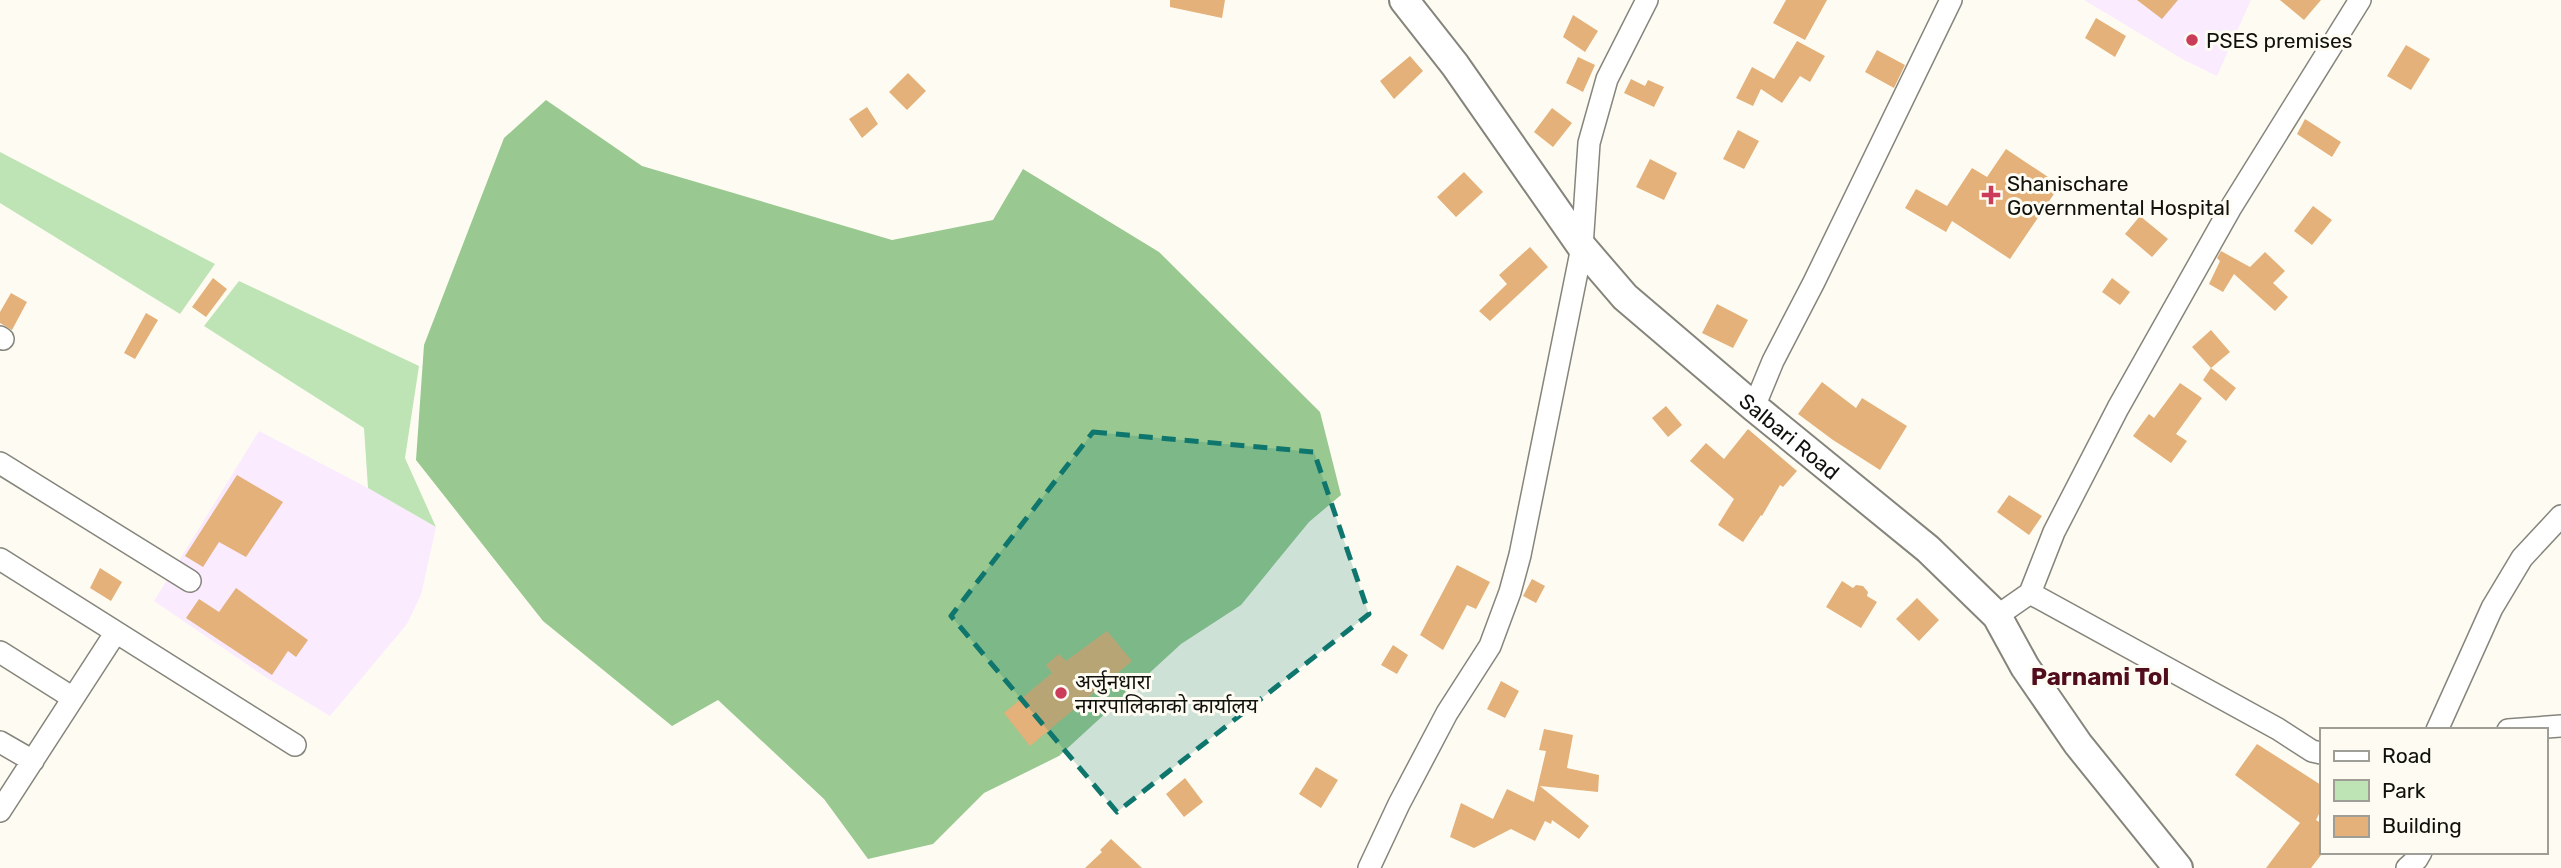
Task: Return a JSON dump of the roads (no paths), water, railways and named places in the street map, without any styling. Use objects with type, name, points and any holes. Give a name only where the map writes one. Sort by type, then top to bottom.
[{"type":"street","name":"Salbari Road","points":[[1404,0],[1455,65],[1582,247],[1625,297],[1928,549],[1997,617],[2025,667],[2078,744],[2178,868]]},
{"type":"street","points":[[1369,868],[1447,713],[1490,646],[1510,592],[1582,247],[1589,143],[1607,79],[1647,0]]},
{"type":"street","points":[[1754,407],[1773,361],[1951,0]]},
{"type":"street","points":[[1997,617],[2030,593],[2053,532],[2118,408],[2230,209],[2360,0]]},
{"type":"street","points":[[0,463],[190,581]]},
{"type":"street","points":[[2438,728],[2492,608],[2522,558],[2561,516]]},
{"type":"street","points":[[0,559],[295,745]]},
{"type":"street","points":[[2030,593],[2278,729],[2312,751],[2320,752]]},
{"type":"street","points":[[0,811],[116,632]]},
{"type":"street","points":[[0,652],[73,698]]},
{"type":"street","points":[[2534,728],[2561,726]]},
{"type":"street","points":[[0,742],[33,761]]},
{"type":"street","points":[[2407,868],[2419,854]]},
{"type":"place","name":"PSES premises","points":[[2192,40]]},
{"type":"place","name":"Shanischare Governmental Hospital","points":[[1991,195]]},
{"type":"place","name":"अर्जुनधारा नगरपालिकाको कार्यालय","points":[[1061,693]]},
{"type":"district","name":"Parnami Tol","points":[[2100,677]]}]
